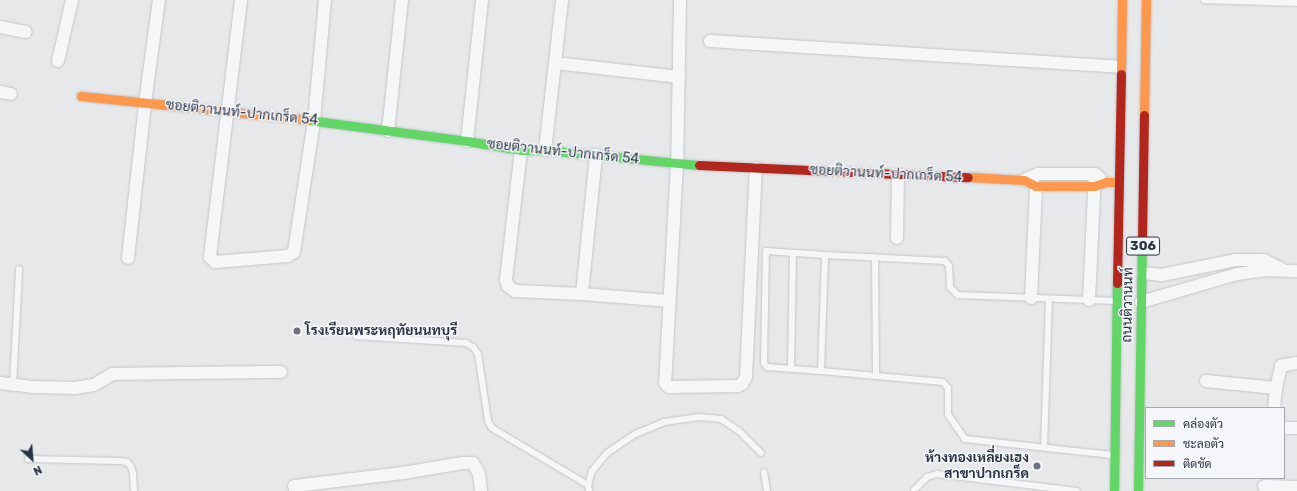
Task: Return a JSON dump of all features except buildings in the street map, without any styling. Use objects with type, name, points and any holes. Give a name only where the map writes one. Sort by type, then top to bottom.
[{"type":"street","points":[[58,60],[72,0]]},
{"type":"street","points":[[128,258],[145,103],[159,0]]},
{"type":"street","points":[[241,0],[229,111],[210,257],[215,262],[292,254],[314,121],[325,0]]},
{"type":"street","points":[[388,131],[402,0]]},
{"type":"street","points":[[467,141],[482,0]]},
{"type":"street","points":[[545,150],[562,0]]},
{"type":"street","points":[[680,0],[677,164],[666,385],[671,387],[738,386],[742,384],[746,377],[756,168]]},
{"type":"street","name":"ถนนติวานนท์","points":[[1114,491],[1117,301],[1112,182],[1120,66],[1122,0]]},
{"type":"street","name":"ถนนติวานนท์","points":[[1138,491],[1146,0]]},
{"type":"street","points":[[0,27],[26,32]]},
{"type":"street","points":[[710,41],[1120,66]]},
{"type":"street","points":[[555,63],[679,77]]},
{"type":"street","name":"ซอยติวานนท์-ปากเกร็ด 54","points":[[81,96],[314,121],[467,141],[521,150],[545,150],[677,164],[1024,180],[1036,186],[1094,180]]},
{"type":"street","points":[[521,150],[506,280],[508,286],[515,291],[582,294],[669,301]]},
{"type":"street","points":[[582,294],[596,155]]},
{"type":"street","points":[[897,238],[898,174]]},
{"type":"street","name":"ซอยติวานนท์-ปากเกร็ด 54","points":[[1024,180],[1038,174],[1094,180]]},
{"type":"street","points":[[1089,300],[1094,180],[1112,182]]},
{"type":"street","points":[[1031,298],[1036,186]]},
{"type":"street","points":[[1142,273],[1162,274],[1236,260],[1264,260],[1291,271]]},
{"type":"street","points":[[1142,302],[1237,274],[1264,270],[1291,271]]},
{"type":"street","points":[[1274,407],[1276,388],[1281,366],[1297,363]]},
{"type":"street","points":[[0,383],[75,388],[94,384],[112,374],[281,372]]},
{"type":"street","points":[[1206,381],[1276,388]]},
{"type":"street","points":[[1285,428],[1297,428]]},
{"type":"street","points":[[294,486],[462,463],[473,463],[479,474],[481,491]]},
{"type":"street","points":[[1264,485],[1297,487]]},
{"type":"lane","points":[[1204,0],[1297,3]]},
{"type":"lane","points":[[1114,455],[1101,455],[965,439],[948,415],[948,388],[943,382],[767,367],[764,361],[766,251],[945,261],[949,266],[950,288],[958,295],[1117,301]]},
{"type":"lane","points":[[791,368],[792,253]]},
{"type":"lane","points":[[821,371],[825,255]]},
{"type":"lane","points":[[875,257],[876,376]]},
{"type":"lane","points":[[13,385],[19,269]]},
{"type":"lane","points":[[1044,448],[1049,299]]},
{"type":"lane","points":[[356,336],[466,343],[473,346],[478,354],[488,421],[492,428],[589,488],[592,471],[607,453],[635,434],[664,422],[699,417],[721,419],[739,431],[761,453]]},
{"type":"lane","points":[[28,459],[127,462],[134,473],[134,491]]},
{"type":"lane","points":[[764,472],[767,491]]},
{"type":"lane","points":[[914,490],[927,477],[937,474],[1077,491]]},
{"type":"traffic: fast","points":[[308,120],[467,141],[521,150],[545,150],[699,165]]},
{"type":"traffic: fast","points":[[1138,491],[1142,240]]},
{"type":"traffic: fast","points":[[1114,491],[1117,283]]},
{"type":"traffic: slow","points":[[1121,74],[1122,0]]},
{"type":"traffic: slow","points":[[1144,115],[1146,0]]},
{"type":"traffic: slow","points":[[81,96],[308,120]]},
{"type":"traffic: slow","points":[[968,177],[1024,180],[1036,186],[1094,186],[1106,182],[1118,182]]},
{"type":"traffic: jam","points":[[1117,283],[1121,74]]},
{"type":"traffic: jam","points":[[1142,240],[1144,115]]},
{"type":"traffic: jam","points":[[699,165],[968,177]]},
{"type":"place","name":"โรงเรียนพระหฤทัยนนทบุรี","points":[[297,331]]},
{"type":"place","name":"ห้างทองเหลี่ยงเฮง สาขาปากเกร็ด","points":[[1037,466]]}]
